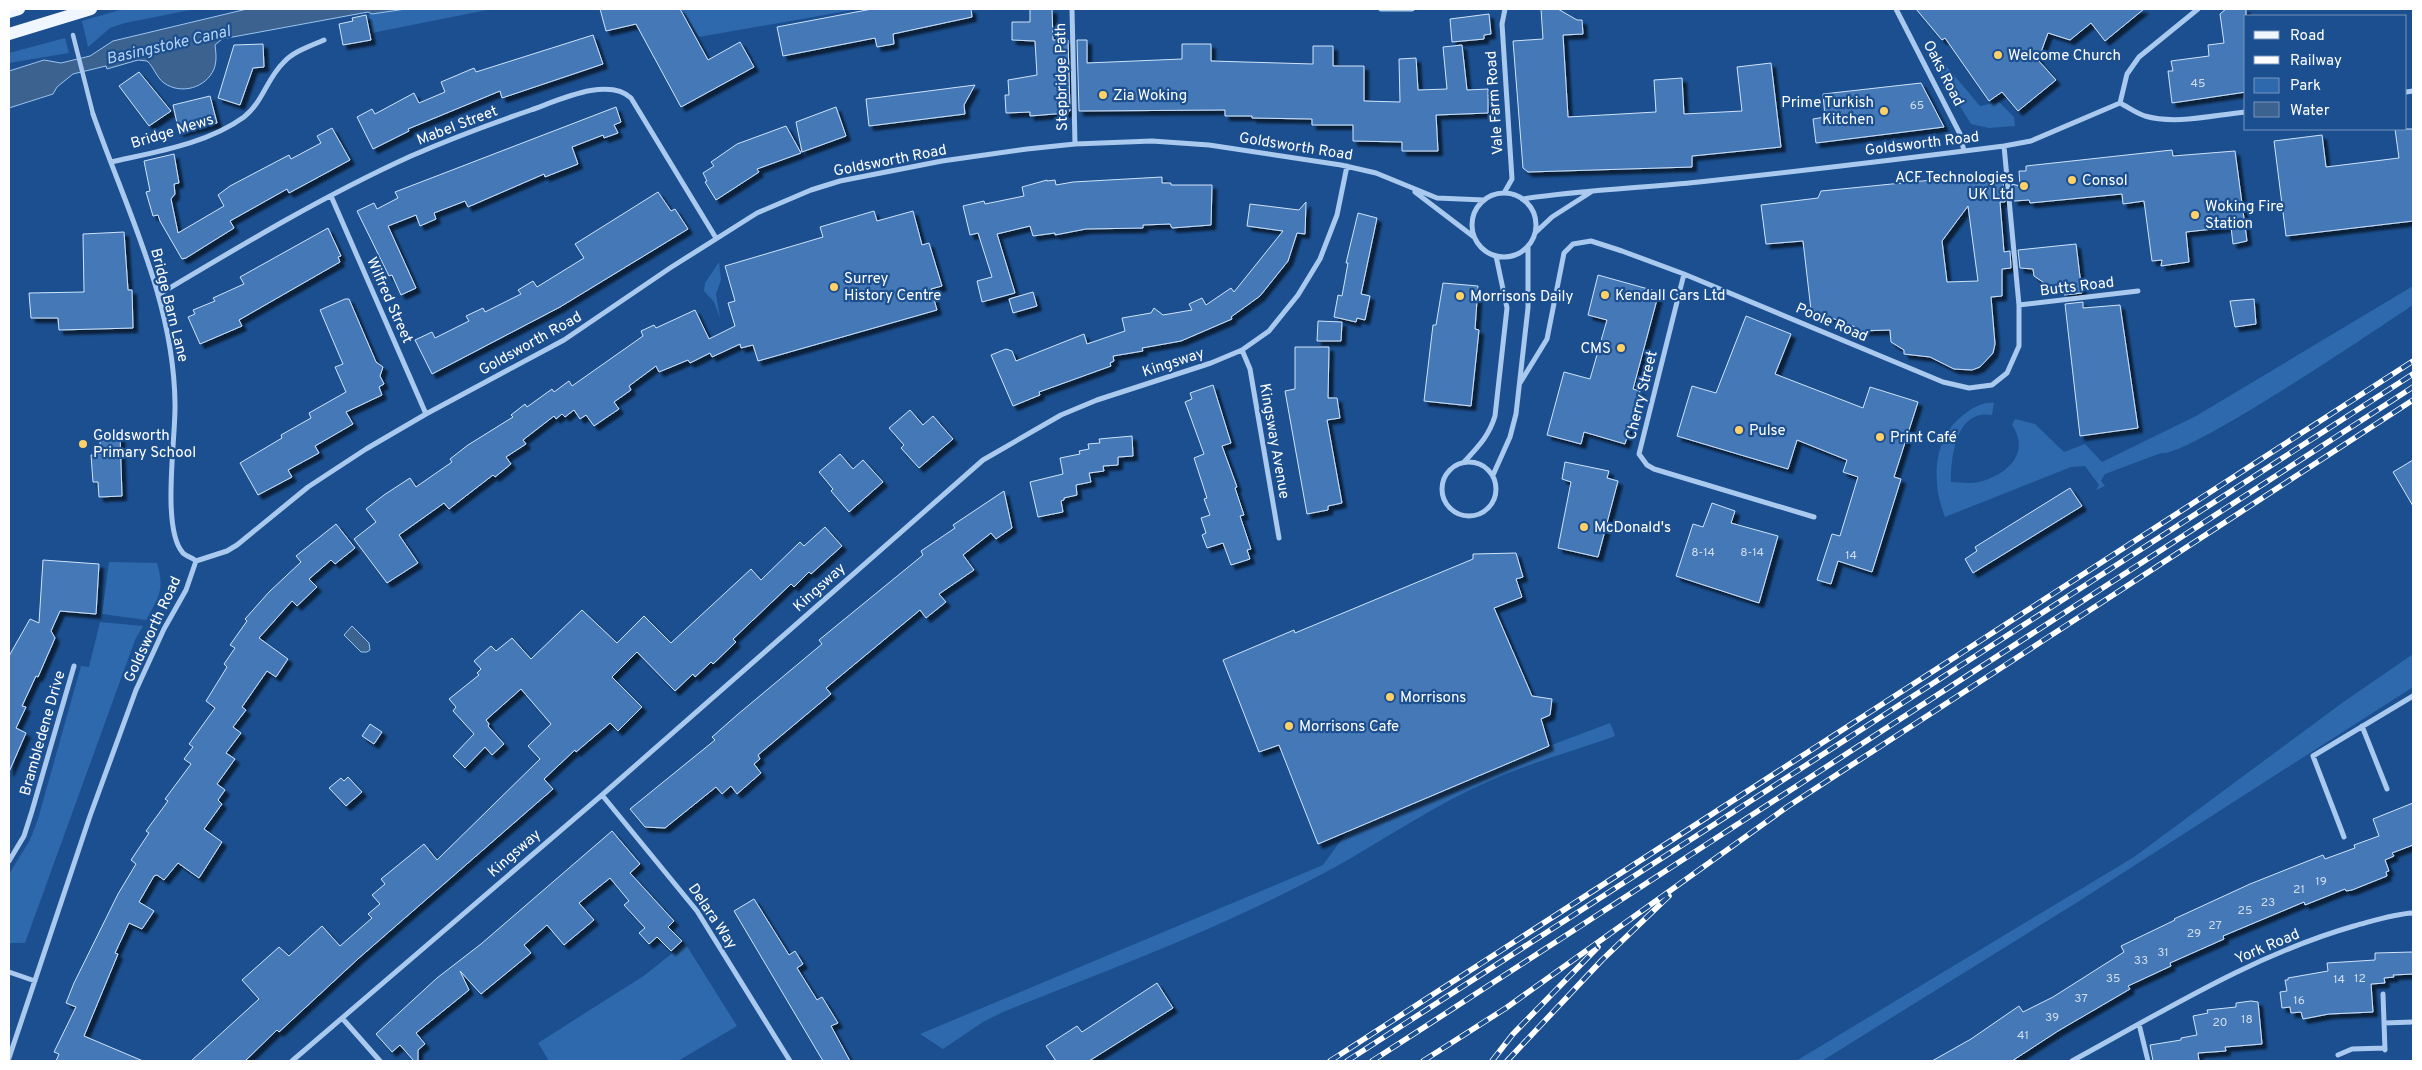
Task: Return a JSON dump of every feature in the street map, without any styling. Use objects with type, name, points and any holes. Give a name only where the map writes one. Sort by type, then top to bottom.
[{"type":"main road","points":[[9,12],[19,9]]},
{"type":"main road","points":[[9,34],[91,9]]},
{"type":"street","name":"Stepbridge Path","points":[[1072,9],[1075,144]]},
{"type":"street","points":[[1381,9],[1412,9]]},
{"type":"street","name":"Vale Farm Road","points":[[1504,193],[1512,179],[1502,24],[1505,9]]},
{"type":"street","name":"Oaks Road","points":[[1896,9],[1960,134],[1964,151]]},
{"type":"street","points":[[2198,9],[2139,57],[2127,74],[2120,103],[2142,115],[2156,119],[2177,120],[2244,112]]},
{"type":"street","points":[[73,35],[93,114]]},
{"type":"street","name":"Bridge Mews","points":[[111,162],[172,148],[244,117],[258,103],[276,71],[290,56],[324,40]]},
{"type":"street","name":"Mabel Street","points":[[158,295],[331,196],[402,161],[456,137],[586,92],[613,88],[624,92],[631,98],[716,238]]},
{"type":"street","name":"Goldsworth Road","points":[[1522,199],[1568,192],[1592,192],[1795,172],[2004,146],[2031,141],[2120,103]]},
{"type":"street","name":"Bridge Barn Lane","points":[[93,114],[144,248],[158,295],[174,373],[175,430],[171,486],[174,527],[184,553],[196,561]]},
{"type":"street","name":"Goldsworth Road","points":[[9,1058],[90,816],[136,690],[164,629],[186,590],[196,561],[227,551],[237,545],[308,487],[366,449],[426,414],[564,340],[716,238],[776,204],[840,181],[942,161],[1075,144],[1131,141],[1181,142],[1348,166],[1376,173],[1411,189],[1437,198],[1484,200]]},
{"type":"street","name":"Poole Road","points":[[1520,383],[1547,339],[1564,254],[1573,244],[1591,241],[1684,274],[1943,382],[1969,388],[1992,386],[2007,373],[2019,346],[2019,305],[2004,146]]},
{"type":"street","name":"Kingsway","points":[[292,1061],[602,795],[922,512],[992,454],[1040,426],[1097,400],[1190,371],[1242,350],[1259,340],[1278,322],[1311,276],[1329,239],[1344,190],[1348,166]]},
{"type":"street","name":"Goldsworth Road","points":[[1411,189],[1474,237]]},
{"type":"street","name":"Goldsworth Road","points":[[1535,233],[1552,217],[1592,192]]},
{"type":"street","points":[[1504,193],[1522,199],[1533,213],[1535,233],[1528,246],[1516,255],[1496,256],[1483,249],[1474,237],[1473,217],[1484,200],[1504,193]]},
{"type":"street","name":"Wilfred Street","points":[[331,196],[426,414]]},
{"type":"street","points":[[1493,475],[1510,437],[1520,383],[1529,290],[1528,246]]},
{"type":"street","points":[[1464,462],[1477,463],[1486,467],[1493,475],[1496,484],[1495,496],[1488,508],[1473,515],[1456,512],[1449,507],[1444,498],[1442,488],[1445,477],[1450,470],[1464,462],[1483,442],[1490,432],[1495,416],[1507,308],[1496,256]]},
{"type":"street","name":"Cherry Street","points":[[1684,274],[1639,454],[1647,466],[1654,469],[1814,517]]},
{"type":"street","name":"Butts Road","points":[[2019,305],[2138,291]]},
{"type":"street","name":"Kingsway Avenue","points":[[1242,350],[1250,369],[1279,538]]},
{"type":"street","name":"Brambledene Drive","points":[[9,861],[19,846],[30,817],[74,666]]},
{"type":"street","points":[[2344,837],[2313,756],[2413,696]]},
{"type":"street","points":[[2362,726],[2387,789]]},
{"type":"street","name":"Delara Way","points":[[602,795],[698,912],[790,1061]]},
{"type":"street","name":"York Road","points":[[2072,1061],[2257,961],[2346,929],[2401,914],[2413,913]]},
{"type":"street","points":[[9,972],[35,981]]},
{"type":"street","points":[[2338,1055],[2352,1049],[2385,1049],[2383,994]]},
{"type":"street","points":[[342,1018],[380,1061]]},
{"type":"street","points":[[2384,1023],[2413,1022]]},
{"type":"street","points":[[2139,1024],[2148,1061]]},
{"type":"green space","points":[[123,9],[195,9],[125,23],[110,28],[88,47],[82,21]]},
{"type":"green space","points":[[409,9],[492,9],[372,33],[369,14]]},
{"type":"green space","points":[[681,9],[858,9],[699,37]]},
{"type":"green space","points":[[65,38],[69,53],[9,63],[9,53]]},
{"type":"green space","points":[[1942,61],[1980,106],[1999,102],[2014,117],[2015,126],[1989,128],[1971,124],[1936,67]]},
{"type":"green space","points":[[719,262],[721,280],[716,294],[720,318],[714,302],[704,291],[705,283]]},
{"type":"green space","points":[[2413,286],[2413,305],[2284,390],[2206,436],[2177,449],[2105,474],[2101,481],[2105,486],[2096,490],[2099,485],[2085,466],[2071,467],[1945,517],[1940,504],[1938,490],[1937,461],[1946,434],[1955,423],[1975,407],[1986,403],[1994,403],[1992,415],[1980,415],[1970,419],[1958,436],[1952,460],[1951,482],[1979,482],[1999,474],[2007,468],[2013,461],[2019,445],[2012,425],[2015,419],[2035,424],[2064,452],[2085,444],[2102,462],[2196,416]]},
{"type":"green space","points":[[109,562],[157,563],[160,580],[159,593],[146,620],[102,614]]},
{"type":"green space","points":[[100,622],[143,626],[135,640],[25,943],[9,943],[9,874],[30,840],[38,819],[81,666],[89,667]]},
{"type":"green space","points":[[2413,654],[2413,687],[2076,903],[1822,1061],[1796,1061],[2134,857],[2342,703]]},
{"type":"green space","points":[[1610,723],[1615,735],[1613,737],[1532,764],[1461,794],[1323,874],[1263,904],[1152,952],[1003,1012],[983,1022],[943,1049],[920,1034],[1323,865],[1347,832],[1549,746]]},
{"type":"green space","points":[[685,943],[737,1026],[678,1061],[549,1061],[538,1043],[645,975]]},
{"type":"water","name":"Basingstoke Canal","points":[[247,9],[406,9],[372,14],[368,12],[222,39],[215,45],[216,63],[210,76],[192,88],[178,89],[171,87],[161,81],[147,61],[138,60],[107,69],[106,66],[73,74],[57,87],[53,94],[9,108],[9,71],[44,60],[61,63],[90,56],[113,41]]},
{"type":"water","points":[[352,626],[369,643],[370,650],[367,652],[361,652],[344,635]]},
{"type":"building","points":[[600,9],[680,9],[708,60],[740,42],[754,67],[681,107],[636,24],[606,31]]},
{"type":"building","points":[[872,9],[971,9],[972,17],[893,34],[894,44],[877,47],[875,38],[783,56],[777,27]]},
{"type":"building","points":[[1030,9],[1052,9],[1053,40],[1068,40],[1070,111],[1066,113],[1030,116],[1030,112],[1006,113],[1005,95],[1009,95],[1008,80],[1037,75],[1035,41],[1012,40],[1012,22],[1030,22]]},
{"type":"building","points":[[1541,9],[1558,9],[1577,20],[1582,20],[1583,34],[1563,35],[1568,117],[1656,112],[1654,80],[1682,78],[1684,114],[1742,111],[1737,67],[1771,63],[1781,147],[1692,156],[1692,167],[1528,172],[1523,168],[1513,41],[1543,39]]},
{"type":"building","name":"Welcome Church","points":[[1916,9],[2144,9],[2105,41],[2091,23],[2070,40],[2048,33],[2038,60],[2056,80],[2018,111],[2002,92],[1989,101],[1945,38],[1942,40]]},
{"type":"building","points":[[2226,9],[2246,9],[2246,15],[2244,15],[2244,92],[2172,103],[2168,71],[2173,71],[2171,61],[2209,56],[2208,45],[2224,43],[2220,14]]},
{"type":"building","points":[[1489,14],[1491,34],[1484,35],[1484,39],[1452,42],[1450,19]]},
{"type":"building","points":[[366,15],[371,40],[343,45],[339,24],[353,21],[352,18]]},
{"type":"building","points":[[593,35],[603,64],[502,98],[500,91],[408,129],[409,131],[373,149],[357,117],[372,109],[375,114],[414,93],[419,103],[445,92],[441,82],[474,68],[476,72]]},
{"type":"building","points":[[1077,40],[1087,40],[1087,63],[1182,59],[1182,44],[1211,44],[1211,61],[1313,64],[1313,46],[1333,46],[1333,66],[1364,66],[1364,101],[1400,102],[1399,59],[1416,58],[1418,90],[1447,89],[1443,47],[1462,45],[1467,90],[1488,89],[1488,113],[1436,115],[1438,151],[1402,151],[1402,142],[1353,141],[1353,125],[1312,125],[1312,119],[1225,116],[1225,110],[1079,111]]},
{"type":"building","points":[[263,44],[264,67],[253,68],[240,105],[218,98],[234,45]]},
{"type":"building","points":[[139,72],[171,111],[149,126],[119,86]]},
{"type":"building","points":[[1921,83],[1944,127],[1816,143],[1813,119],[1825,117],[1823,94]]},
{"type":"building","points":[[975,85],[964,105],[965,114],[869,126],[866,99]]},
{"type":"building","points":[[210,96],[217,123],[179,132],[173,105]]},
{"type":"building","points":[[616,107],[621,122],[614,125],[618,133],[604,138],[603,135],[572,147],[578,164],[545,177],[544,174],[468,207],[465,201],[434,213],[436,219],[420,226],[416,215],[388,226],[416,288],[401,295],[392,275],[389,276],[357,211],[374,203],[377,209],[398,198],[395,192]]},
{"type":"building","points":[[836,107],[846,136],[802,152],[796,122]]},
{"type":"building","points":[[786,126],[801,153],[757,169],[759,172],[716,200],[705,182],[707,181],[703,173],[714,166],[711,162],[737,144]]},
{"type":"building","points":[[332,128],[350,160],[289,193],[287,189],[230,221],[234,228],[186,258],[182,259],[158,215],[153,216],[146,192],[150,191],[144,161],[174,154],[179,183],[174,184],[175,194],[171,199],[178,233],[224,206],[218,195],[230,186],[289,155],[291,159],[321,143],[317,136]]},
{"type":"building","points":[[2413,129],[2413,221],[2286,236],[2274,141],[2322,135],[2326,167],[2399,158],[2395,130]]},
{"type":"building","name":"Woking Fire Station","points":[[2172,150],[2173,156],[2235,151],[2247,241],[2233,244],[2231,227],[2186,232],[2189,262],[2161,266],[2162,260],[2152,261],[2144,201],[2123,204],[2122,194],[2030,203],[2029,200],[2014,201],[2012,184],[2020,186],[2019,171],[2026,171],[2026,166]]},
{"type":"building","points":[[1983,175],[2003,181],[2005,202],[2000,202],[2004,252],[2010,251],[2011,268],[2002,269],[2002,296],[1991,297],[1995,344],[1993,353],[1980,367],[1972,370],[1954,369],[1930,357],[1904,354],[1904,350],[1891,342],[1890,330],[1859,331],[1853,326],[1811,310],[1803,241],[1766,244],[1761,205],[1818,198],[1821,191]],"holes":[[[1968,206],[1978,281],[1947,282],[1942,241]]]},
{"type":"building","points":[[1162,177],[1162,183],[1171,183],[1171,185],[1212,185],[1211,225],[1172,228],[1170,224],[1143,225],[1143,228],[1086,229],[1055,235],[1055,233],[1033,236],[1030,226],[997,234],[1015,293],[982,302],[977,281],[992,277],[978,233],[970,235],[963,206],[984,201],[985,204],[1024,196],[1022,187],[1047,180],[1055,180],[1056,185],[1073,182]]},
{"type":"building","points":[[658,192],[671,211],[675,209],[688,229],[560,307],[432,374],[415,340],[432,332],[435,338],[469,321],[466,316],[483,308],[485,312],[521,294],[518,290],[533,281],[537,287],[584,258],[575,244]]},
{"type":"building","points":[[1306,202],[1305,234],[1297,233],[1288,261],[1260,296],[1231,317],[1232,319],[1181,341],[1142,348],[1143,351],[1113,356],[1114,361],[1110,363],[1111,366],[1039,392],[1040,395],[1013,406],[991,355],[1006,349],[1012,351],[1016,361],[1084,334],[1087,344],[1125,331],[1122,318],[1151,313],[1154,308],[1163,315],[1192,310],[1189,304],[1202,298],[1206,305],[1231,288],[1234,292],[1283,231],[1247,226],[1250,204],[1299,210]]},
{"type":"building","points":[[874,211],[877,221],[913,211],[922,245],[929,243],[942,286],[931,289],[937,310],[758,361],[753,345],[741,348],[740,344],[712,357],[710,353],[690,363],[688,360],[659,372],[656,366],[629,386],[631,390],[614,402],[619,409],[594,426],[586,415],[580,419],[574,410],[565,417],[562,414],[556,419],[554,416],[523,440],[526,444],[506,457],[511,464],[495,477],[493,475],[449,509],[444,503],[399,535],[418,563],[387,583],[354,539],[376,522],[366,509],[384,495],[410,478],[416,487],[452,462],[450,459],[468,445],[513,417],[511,415],[525,404],[527,407],[552,389],[554,392],[569,381],[572,386],[643,336],[641,331],[654,325],[656,328],[695,310],[709,339],[735,326],[728,303],[735,301],[725,266],[823,237],[820,227]]},
{"type":"building","points":[[1358,213],[1377,218],[1361,294],[1370,296],[1365,320],[1357,318],[1356,322],[1334,317],[1338,295],[1342,296],[1348,263],[1346,263]]},
{"type":"building","points":[[328,228],[341,256],[338,257],[340,262],[239,320],[242,326],[200,344],[188,317],[195,314],[193,310],[215,301],[213,298],[244,284],[240,277]]},
{"type":"building","points":[[124,232],[128,290],[132,290],[133,328],[59,330],[58,318],[31,318],[29,293],[84,292],[83,234]]},
{"type":"building","points":[[2076,244],[2082,293],[2064,295],[2063,286],[2050,287],[2034,276],[2033,269],[2020,268],[2018,250]]},
{"type":"building","name":"CMS","points":[[1598,275],[1659,292],[1633,389],[1640,391],[1625,444],[1584,432],[1581,444],[1547,435],[1564,372],[1590,379],[1607,320],[1588,315]]},
{"type":"building","points":[[1443,283],[1478,286],[1475,329],[1479,330],[1471,406],[1424,401],[1433,325],[1436,325]]},
{"type":"building","points":[[1033,292],[1037,306],[1013,313],[1009,299]]},
{"type":"building","points":[[349,299],[376,362],[383,367],[380,376],[384,384],[379,387],[382,395],[346,412],[353,424],[315,446],[319,453],[288,470],[292,477],[258,495],[240,463],[282,438],[281,435],[311,418],[309,413],[346,392],[335,367],[343,364],[320,310]]},
{"type":"building","points":[[2254,299],[2256,324],[2235,327],[2230,301]]},
{"type":"building","points":[[2083,302],[2083,308],[2120,305],[2138,428],[2080,436],[2065,304]]},
{"type":"building","points":[[1746,316],[1791,334],[1775,374],[1863,408],[1870,387],[1918,402],[1894,477],[1901,479],[1872,572],[1838,561],[1831,584],[1817,580],[1832,534],[1840,536],[1858,477],[1843,472],[1847,460],[1797,440],[1788,469],[1677,436],[1692,386],[1716,393]]},
{"type":"building","points":[[1318,321],[1342,322],[1341,341],[1317,341]]},
{"type":"building","points":[[1295,347],[1329,347],[1328,398],[1337,398],[1340,418],[1327,420],[1342,503],[1328,506],[1328,510],[1307,514],[1285,391],[1295,389]]},
{"type":"building","points":[[1213,385],[1231,443],[1222,446],[1237,487],[1235,488],[1244,515],[1240,516],[1251,549],[1247,550],[1250,559],[1231,565],[1223,543],[1207,548],[1202,535],[1206,533],[1201,518],[1210,515],[1204,499],[1207,498],[1194,458],[1204,454],[1185,402],[1192,399],[1190,393]]},
{"type":"building","points":[[910,410],[923,425],[933,416],[953,439],[919,468],[901,448],[904,445],[889,428]]},
{"type":"building","points":[[120,435],[122,496],[99,497],[98,482],[93,482],[91,455],[100,454],[100,437]]},
{"type":"building","points":[[1132,436],[1133,456],[1118,457],[1118,465],[1103,466],[1104,471],[1089,473],[1091,482],[1076,485],[1077,495],[1064,498],[1061,501],[1063,512],[1038,517],[1030,482],[1063,474],[1060,458],[1080,454],[1079,451],[1089,449],[1088,444],[1100,443],[1099,439]]},
{"type":"building","points":[[840,454],[853,469],[863,460],[883,482],[849,512],[831,491],[833,489],[819,472]]},
{"type":"building","points":[[2413,460],[2413,506],[2393,472]]},
{"type":"building","name":"McDonald's","points":[[1565,462],[1609,471],[1607,478],[1618,481],[1598,557],[1558,548],[1571,482],[1562,479]]},
{"type":"building","points":[[2070,488],[2082,506],[1973,573],[1965,559],[1977,551],[1975,547]]},
{"type":"building","points":[[1004,491],[1012,528],[996,539],[991,533],[963,555],[974,570],[939,594],[946,602],[926,618],[920,610],[826,688],[831,694],[758,755],[760,759],[754,764],[761,773],[737,794],[731,786],[722,794],[716,787],[665,828],[645,827],[630,809],[715,740],[712,737],[822,644],[819,640],[923,555],[921,551],[955,528],[953,525]]},
{"type":"building","points":[[1712,503],[1735,511],[1731,523],[1778,536],[1759,603],[1676,576],[1693,524],[1703,527]]},
{"type":"building","points":[[336,524],[355,548],[335,564],[331,560],[309,579],[317,587],[297,606],[292,601],[259,638],[288,659],[276,677],[267,671],[242,707],[246,710],[233,727],[241,733],[226,753],[235,759],[217,784],[225,790],[218,800],[222,804],[204,829],[222,842],[199,878],[178,863],[164,880],[157,875],[154,876],[139,902],[154,911],[142,929],[129,923],[115,953],[118,954],[84,1036],[143,1061],[56,1061],[59,1054],[54,1052],[76,1007],[66,1003],[74,983],[118,894],[136,864],[131,860],[149,833],[146,831],[168,801],[165,799],[191,764],[184,759],[193,747],[189,744],[215,708],[206,701],[227,667],[224,664],[235,648],[230,645],[247,621],[245,619],[269,592],[301,562],[296,556]]},
{"type":"building","points":[[825,527],[842,546],[811,574],[809,572],[794,587],[791,584],[733,639],[736,642],[713,664],[711,662],[695,677],[693,674],[675,691],[637,652],[612,677],[642,707],[618,731],[610,723],[576,752],[575,750],[544,779],[553,789],[359,958],[279,1032],[277,1030],[245,1061],[191,1061],[259,999],[242,980],[279,947],[289,956],[322,926],[340,946],[372,918],[368,914],[380,904],[372,895],[385,884],[381,879],[424,844],[437,860],[540,759],[528,746],[551,724],[521,689],[486,720],[489,724],[488,726],[504,744],[492,755],[485,747],[465,768],[453,756],[474,734],[453,711],[456,707],[449,699],[479,675],[477,673],[481,669],[474,661],[491,646],[496,651],[512,638],[531,659],[582,610],[617,643],[644,616],[671,643],[751,569],[761,580],[800,542],[804,546]]},
{"type":"building","name":"Morrisons","points":[[1516,553],[1523,577],[1516,579],[1522,597],[1494,608],[1532,696],[1552,699],[1550,715],[1541,719],[1549,746],[1318,844],[1279,745],[1259,752],[1223,660],[1294,630],[1295,633],[1473,559],[1473,554]]},
{"type":"building","points":[[43,560],[99,564],[96,614],[60,611],[51,631],[55,638],[38,677],[36,676],[22,706],[26,707],[16,728],[26,733],[9,772],[9,656],[30,619],[39,623]]},
{"type":"building","points":[[370,724],[382,732],[374,744],[362,736]]},
{"type":"building","points":[[348,777],[362,792],[346,806],[329,788],[341,778],[344,781]]},
{"type":"building","points":[[2413,803],[2413,845],[2392,853],[2394,856],[2385,860],[2389,871],[2386,872],[2387,876],[2352,890],[2346,891],[2345,889],[2305,905],[2304,902],[2223,936],[2224,939],[2170,963],[2171,966],[2128,986],[2130,989],[2058,1031],[2012,1061],[1932,1061],[1971,1039],[2019,1006],[2023,1012],[2053,997],[2124,952],[2121,946],[2174,919],[2250,884],[2323,855],[2325,859],[2355,848],[2354,845],[2379,836],[2373,819]]},
{"type":"building","points":[[612,831],[640,864],[630,873],[674,921],[668,927],[682,941],[671,951],[657,937],[649,944],[639,933],[645,928],[624,905],[629,901],[610,878],[579,903],[594,920],[564,945],[547,925],[524,945],[531,953],[481,994],[460,971],[469,990],[416,1033],[425,1044],[418,1050],[418,1061],[414,1061],[400,1045],[392,1052],[376,1034],[437,978],[481,944]]},
{"type":"building","points":[[754,899],[789,955],[795,951],[803,964],[797,968],[817,1000],[822,997],[838,1023],[831,1026],[850,1061],[823,1061],[734,911]]},
{"type":"building","points":[[2413,952],[2413,974],[2393,975],[2394,977],[2384,978],[2385,983],[2371,984],[2373,1012],[2329,1014],[2303,1019],[2301,1012],[2291,1013],[2290,1007],[2282,1008],[2280,992],[2287,991],[2285,980],[2288,980],[2288,978],[2328,971],[2327,963],[2375,960],[2375,953]]},
{"type":"building","points":[[1157,983],[1173,1008],[1089,1061],[1056,1061],[1046,1046],[1077,1026],[1082,1032]]},
{"type":"building","points":[[2258,1002],[2262,1044],[2225,1047],[2226,1051],[2198,1053],[2199,1061],[2153,1061],[2150,1045],[2181,1040],[2181,1038],[2197,1035],[2193,1016],[2208,1013],[2207,1010],[2236,1007],[2236,1003]]},
{"type":"railway","points":[[1330,1061],[2413,361]]},
{"type":"railway","points":[[1347,1061],[2413,374]]},
{"type":"railway","points":[[1372,1061],[2413,387]]},
{"type":"railway","points":[[1423,1061],[1506,1008],[1787,807],[2413,400]]},
{"type":"railway","points":[[1507,1061],[1602,960],[1669,896]]},
{"type":"railway","points":[[1492,1061],[1513,1034],[1598,947]]},
{"type":"place","name":"Welcome Church","points":[[1998,55]]},
{"type":"place","name":"Zia Woking","points":[[1103,95]]},
{"type":"place","name":"Prime Turkish Kitchen","points":[[1884,111]]},
{"type":"place","name":"Consol","points":[[2072,180]]},
{"type":"place","name":"ACF Technologies UK Ltd","points":[[2024,186]]},
{"type":"place","name":"Woking Fire Station","points":[[2195,215]]},
{"type":"place","name":"Surrey History Centre","points":[[834,287]]},
{"type":"place","name":"Kendall Cars Ltd","points":[[1605,295]]},
{"type":"place","name":"Morrisons Daily","points":[[1460,296]]},
{"type":"place","name":"CMS","points":[[1621,348]]},
{"type":"place","name":"Pulse","points":[[1739,430]]},
{"type":"place","name":"Print Café","points":[[1880,437]]},
{"type":"place","name":"Goldsworth Primary School","points":[[83,444]]},
{"type":"place","name":"McDonald's","points":[[1584,527]]},
{"type":"place","name":"Morrisons","points":[[1390,697]]},
{"type":"place","name":"Morrisons Cafe","points":[[1289,726]]}]
